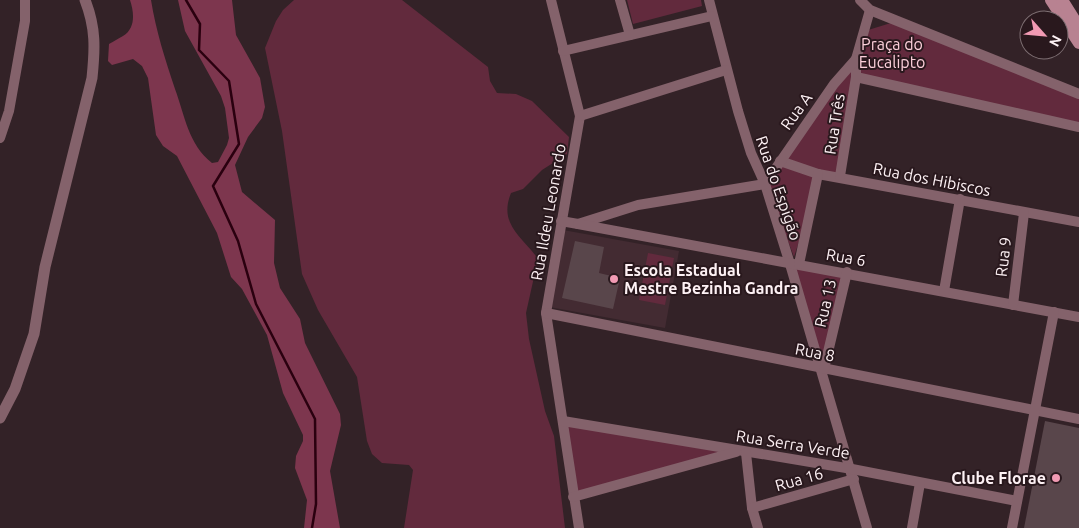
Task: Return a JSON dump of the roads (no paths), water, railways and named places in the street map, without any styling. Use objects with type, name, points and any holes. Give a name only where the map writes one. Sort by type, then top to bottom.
[{"type":"main road","points":[[1051,0],[1079,43]]},
{"type":"main road","points":[[1062,0],[1079,27]]},
{"type":"street","points":[[0,138],[9,111],[25,22],[25,0]]},
{"type":"street","points":[[0,418],[15,389],[34,334],[47,258],[92,78],[95,48],[93,21],[85,0]]},
{"type":"street","points":[[551,0],[580,116],[726,70]]},
{"type":"street","points":[[620,0],[630,35]]},
{"type":"street","name":"Rua do Espigão","points":[[709,0],[726,70],[751,153],[765,184],[794,264],[868,528]]},
{"type":"street","points":[[860,0],[870,10],[1079,94]]},
{"type":"street","points":[[870,10],[856,59],[856,77],[1079,127]]},
{"type":"street","points":[[563,51],[712,16]]},
{"type":"street","name":"Rua A","points":[[765,184],[842,74],[856,59]]},
{"type":"street","name":"Rua Três","points":[[840,176],[856,77]]},
{"type":"street","name":"Rua Ildeu Leonardo","points":[[579,528],[546,313],[580,116]]},
{"type":"street","name":"Rua dos Hibiscos","points":[[780,161],[818,174],[840,176],[1024,213],[1079,222]]},
{"type":"street","points":[[794,264],[818,174]]},
{"type":"street","points":[[561,221],[578,224],[638,205],[765,184]]},
{"type":"street","points":[[944,291],[960,199]]},
{"type":"street","name":"Rua 9","points":[[1012,305],[1024,213]]},
{"type":"street","name":"Rua 6","points":[[578,224],[847,272],[1079,317]]},
{"type":"street","name":"Rua 13","points":[[822,369],[847,272]]},
{"type":"street","points":[[1012,528],[1054,312]]},
{"type":"street","name":"Rua 8","points":[[546,313],[1079,419]]},
{"type":"street","name":"Rua Serra Verde","points":[[563,421],[742,452],[853,474],[920,483],[1017,501]]},
{"type":"street","points":[[573,496],[742,452],[752,508],[758,528]]},
{"type":"street","name":"Rua 16","points":[[752,508],[853,474]]},
{"type":"street","points":[[912,528],[920,483]]},
{"type":"waterway","points":[[186,0],[200,24],[199,50],[229,81],[239,144],[213,186],[238,241],[256,304],[315,419],[316,504],[312,528]]},
{"type":"place","name":"Escola Estadual Mestre Bezinha Gandra","points":[[614,279]]},
{"type":"place","name":"Clube Florae","points":[[1056,478]]},
{"type":"park label","name":"Praça do Eucalipto","points":[[892,53]]}]
